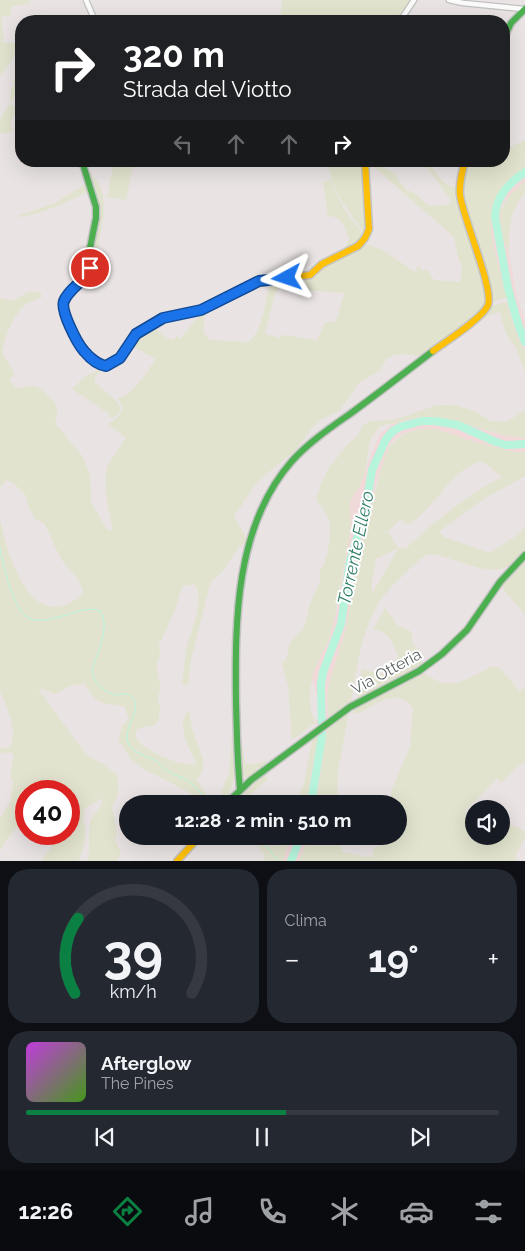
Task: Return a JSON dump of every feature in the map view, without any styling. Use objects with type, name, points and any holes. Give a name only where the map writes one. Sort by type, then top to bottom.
[{"type":"street","points":[[86,0],[92,15]]},
{"type":"street","points":[[404,15],[414,0]]},
{"type":"street","points":[[449,0],[524,9]]},
{"type":"street","points":[[510,27],[524,9]]},
{"type":"street","points":[[84,167],[96,207],[96,218],[90,248],[90,268],[88,274],[65,299],[63,306],[83,350],[100,365],[106,366],[120,358],[136,334],[163,318],[201,310],[259,281],[308,276],[319,266],[360,244],[365,238],[368,229],[365,167]]},
{"type":"street","points":[[240,789],[236,626],[244,569],[253,527],[270,493],[294,459],[336,424],[480,315],[487,307],[489,298],[487,284],[470,234],[460,194],[463,167]]},
{"type":"street","name":"Via Otteria","points":[[234,795],[258,775],[338,716],[419,671],[442,654],[467,630],[497,586],[525,555]]},
{"type":"street","points":[[177,861],[192,845]]},
{"type":"green space","points":[[0,0],[31,0],[29,3],[11,7],[11,15],[1,17],[4,39],[2,42],[15,43],[15,55],[0,76]]},
{"type":"green space","points":[[282,0],[412,0],[403,15],[281,15]]},
{"type":"green space","points":[[15,84],[15,95],[10,104],[11,89]]},
{"type":"green space","points":[[10,104],[15,107],[15,113],[10,124],[12,129],[15,129],[11,132],[0,134],[0,118]]},
{"type":"green space","points":[[525,140],[525,167],[509,179],[498,196],[492,212],[494,242],[507,298],[491,302],[463,197],[464,172],[465,167],[510,167],[510,147]]},
{"type":"green space","points":[[113,167],[133,167],[126,200],[107,197]]},
{"type":"green space","points":[[329,167],[364,167],[368,224],[366,235],[347,209],[337,191]]},
{"type":"green space","points":[[374,167],[382,167],[396,174],[398,180],[407,190],[415,193],[429,206],[448,205],[452,201],[426,167],[431,167],[448,185],[457,187],[485,286],[486,302],[477,314],[420,356],[393,355],[386,360],[380,370],[359,383],[339,411],[321,420],[313,427],[296,450],[258,481],[234,516],[246,538],[245,543],[239,547],[222,572],[210,583],[191,660],[188,685],[184,685],[182,678],[186,649],[199,599],[195,585],[182,587],[174,612],[159,645],[160,656],[157,663],[157,672],[161,689],[158,697],[160,708],[158,721],[155,725],[136,730],[136,738],[154,753],[180,763],[195,765],[196,762],[183,729],[185,716],[189,711],[192,729],[203,762],[201,774],[196,779],[207,795],[192,795],[144,769],[131,759],[119,741],[123,725],[129,719],[124,706],[100,702],[84,683],[69,686],[56,694],[38,689],[82,749],[91,758],[105,765],[117,775],[119,792],[112,807],[117,832],[115,840],[121,852],[117,861],[87,861],[90,823],[103,798],[85,808],[83,822],[86,827],[85,843],[79,861],[41,861],[51,845],[80,845],[80,780],[15,780],[15,830],[0,851],[0,818],[10,802],[13,784],[10,775],[14,755],[10,752],[0,753],[0,747],[2,749],[10,747],[13,734],[8,712],[0,692],[0,519],[18,576],[36,600],[48,606],[61,606],[74,601],[83,591],[80,582],[61,559],[44,523],[35,519],[28,506],[25,494],[12,482],[6,480],[0,488],[0,298],[12,301],[28,292],[40,292],[42,297],[25,305],[15,316],[6,338],[2,352],[15,374],[9,380],[16,388],[38,387],[56,404],[55,423],[83,457],[90,474],[91,502],[108,531],[113,529],[106,491],[107,466],[126,438],[108,424],[121,413],[121,402],[117,398],[128,394],[133,389],[156,359],[130,345],[134,339],[153,326],[167,339],[173,340],[177,336],[180,339],[204,311],[204,333],[210,340],[248,342],[258,330],[261,322],[271,280],[284,279],[282,285],[275,293],[265,334],[279,338],[284,335],[317,340],[325,322],[336,322],[344,293],[303,290],[306,277],[318,268],[363,243],[381,249],[415,272],[419,265],[421,270],[428,271],[434,280],[460,282],[462,264],[459,261],[454,237]]},
{"type":"green space","points":[[90,171],[101,188],[104,213],[99,241],[97,270],[95,275],[84,283],[97,219],[87,173]]},
{"type":"green space","points":[[331,180],[344,209],[365,237],[344,251],[349,238],[346,230],[339,220],[333,216],[328,216],[323,182]]},
{"type":"green space","points":[[525,181],[525,193],[512,215],[509,232],[509,253],[501,231],[500,213],[509,197]]},
{"type":"green space","points":[[88,182],[91,190],[73,199],[38,213],[18,216],[55,203]]},
{"type":"green space","points":[[507,302],[516,333],[525,350],[525,373],[517,350],[507,336],[500,313],[493,314],[474,324],[487,313],[491,306]]},
{"type":"green space","points":[[101,367],[105,367],[95,376],[95,382],[120,407],[119,413],[112,418],[72,389],[89,373],[93,374]]},
{"type":"green space","points":[[437,405],[455,405],[474,411],[491,421],[506,422],[525,410],[525,438],[514,437],[435,417],[416,418],[380,426],[370,440],[365,474],[350,503],[351,529],[333,626],[311,684],[311,709],[315,723],[292,740],[288,686],[282,663],[286,660],[290,643],[306,622],[310,603],[320,582],[320,570],[325,561],[329,546],[329,520],[324,509],[316,500],[321,484],[329,468],[346,446],[357,436],[363,425],[371,421],[394,420]]},
{"type":"green space","points":[[432,428],[468,440],[515,452],[525,452],[525,476],[485,498],[439,532],[444,537],[490,553],[513,538],[525,527],[525,550],[510,565],[497,570],[479,568],[434,554],[420,559],[388,590],[370,619],[365,633],[351,703],[328,718],[327,696],[329,683],[345,632],[358,556],[384,458],[392,444],[402,435],[415,430]],"holes":[[[480,462],[486,464],[502,477],[476,492],[451,510],[405,549],[398,548],[388,532],[400,519],[408,525],[417,518],[452,480],[470,466]],[[398,549],[372,594],[376,559]]]},
{"type":"green space","points":[[525,560],[525,615],[501,586]]},
{"type":"green space","points":[[385,608],[397,625],[409,630],[412,635],[412,643],[421,653],[420,658],[423,664],[356,701],[362,668],[385,674],[389,672],[394,661],[399,657],[387,635],[373,630]]},
{"type":"green space","points":[[491,667],[498,667],[520,692],[525,685],[525,762],[518,765],[501,783],[497,778],[476,800],[465,800],[465,845],[510,845],[510,824],[525,831],[525,838],[515,856],[518,861],[299,861],[305,845],[341,845],[342,852],[369,857],[372,855],[375,847],[407,845],[407,795],[391,795],[391,791],[410,747],[413,708],[407,702],[394,698],[379,702],[359,713],[354,713],[354,708],[422,672],[441,682],[457,683]]},
{"type":"green space","points":[[349,711],[338,771],[337,795],[317,795],[327,729]]},
{"type":"green space","points":[[234,729],[234,778],[228,795],[221,795],[224,783],[229,774],[232,733]]},
{"type":"green space","points":[[240,731],[245,763],[251,765],[266,761],[268,763],[249,777],[245,777],[240,768]]},
{"type":"green space","points":[[319,735],[308,795],[299,795],[304,783],[312,741]]},
{"type":"green space","points":[[265,776],[268,779],[249,795],[239,795],[259,778]]},
{"type":"green space","points":[[256,845],[288,845],[283,861],[263,861],[265,855]]},
{"type":"sand","points":[[525,167],[525,181],[506,199],[501,208],[500,215],[502,235],[509,253],[516,294],[525,321],[525,350],[515,331],[494,247],[491,219],[492,209],[501,190]]},
{"type":"sand","points":[[432,416],[501,435],[525,438],[525,452],[515,452],[468,440],[431,428],[407,432],[397,437],[389,445],[376,484],[358,556],[345,632],[329,683],[327,696],[328,718],[318,725],[315,723],[319,715],[319,703],[312,679],[315,668],[329,641],[338,606],[351,529],[350,503],[360,486],[380,434],[393,424]]},
{"type":"sand","points":[[327,729],[317,795],[308,795],[312,768],[319,735]]},
{"type":"sand","points":[[288,845],[305,845],[299,861],[283,861]]},
{"type":"waterway","name":"Torrente Ellero","points":[[525,172],[504,191],[498,203],[495,217],[508,288],[525,342]]},
{"type":"waterway","name":"Torrente Ellero","points":[[312,795],[322,736],[321,684],[323,672],[341,624],[350,561],[365,512],[372,470],[386,439],[393,431],[400,427],[422,421],[435,421],[458,425],[506,445],[525,444]]},
{"type":"waterway","points":[[0,549],[14,599],[19,608],[31,619],[49,619],[87,609],[100,611],[103,617],[104,632],[92,669],[93,674],[96,682],[103,689],[116,695],[129,695],[135,702],[134,714],[127,733],[127,740],[130,746],[137,752],[159,763],[173,774],[191,783],[202,795]]},
{"type":"waterway","points":[[265,845],[278,861]]},
{"type":"waterway","name":"Torrente Ellero","points":[[291,861],[297,845]]},
{"type":"traffic: fast","points":[[510,25],[525,9]]},
{"type":"traffic: fast","points":[[84,167],[96,207],[96,218],[90,248],[90,267],[88,274],[65,299],[63,306],[78,342],[90,357],[106,366],[120,358],[123,354]]},
{"type":"traffic: fast","points":[[240,789],[236,702],[238,607],[242,575],[249,544],[259,515],[273,487],[292,461],[306,447],[433,351]]},
{"type":"traffic: fast","points":[[235,795],[251,780],[350,707],[419,671],[442,654],[467,630],[500,582],[525,555]]},
{"type":"traffic: slow","points":[[123,354],[137,334],[161,319],[201,310],[259,281],[310,275],[322,264],[358,246],[365,238],[369,229],[365,167]]},
{"type":"traffic: slow","points":[[433,351],[472,323],[488,305],[487,284],[460,195],[460,182],[464,167]]},
{"type":"traffic: slow","points":[[177,861],[192,845]]},
{"type":"route","points":[[90,268],[88,274],[65,299],[63,306],[83,350],[102,366],[112,364],[120,358],[136,334],[163,318],[196,312],[259,281],[287,278]]}]
